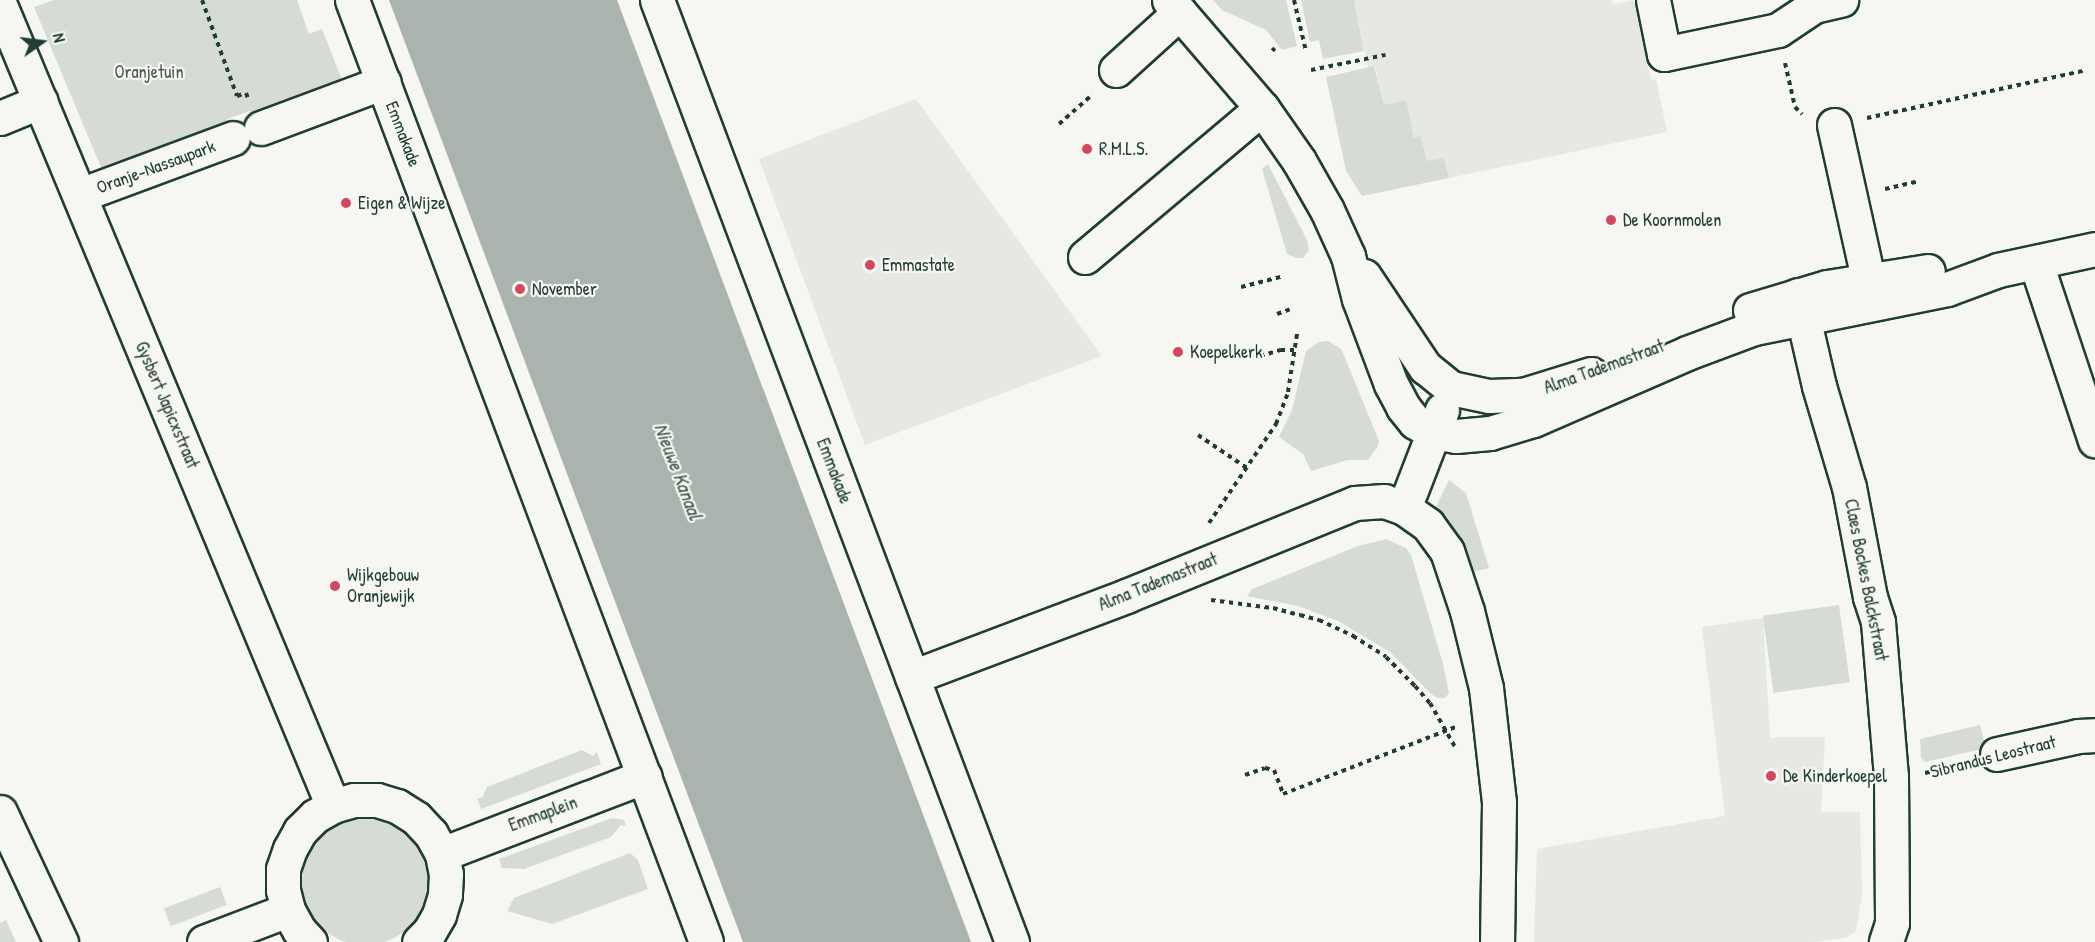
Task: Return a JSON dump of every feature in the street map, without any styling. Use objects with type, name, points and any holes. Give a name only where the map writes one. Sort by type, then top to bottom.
[{"type":"street","name":"Emmakade","points":[[352,0],[706,942]]},
{"type":"street","name":"Emmakade","points":[[657,0],[1012,942]]},
{"type":"street","points":[[1653,0],[1664,54],[1778,30],[1814,6],[1841,0]]},
{"type":"street","name":"Gysbert Japicxstraat","points":[[0,5],[333,806]]},
{"type":"street","points":[[1107,80],[1175,6],[1262,108],[1299,160],[1327,210],[1348,256],[1359,299],[1391,384],[1403,407],[1415,422],[1433,432]]},
{"type":"street","name":"Oranje-Nassaupark","points":[[80,195],[248,124],[384,82]]},
{"type":"street","points":[[0,118],[41,101]]},
{"type":"street","points":[[1085,257],[1262,108]]},
{"type":"street","points":[[1822,123],[1870,291]]},
{"type":"street","points":[[1801,306],[1870,291],[1944,269],[1998,270],[2095,249]]},
{"type":"street","points":[[1348,256],[1425,367],[1451,388],[1407,500],[1447,551],[1467,611],[1486,688],[1499,802],[1497,942]]},
{"type":"street","points":[[2036,263],[2095,441]]},
{"type":"street","name":"Alma Tademastraat","points":[[1451,388],[1489,396],[1523,395],[1583,377],[1746,311],[1801,306]]},
{"type":"street","name":"Alma Tademastraat","points":[[1433,432],[1471,436],[1533,420],[1801,306]]},
{"type":"street","name":"Claes Bockes Balckstraat","points":[[1801,306],[1819,386],[1849,487],[1870,597],[1878,622],[1891,776],[1892,923],[1886,942]]},
{"type":"street","name":"Alma Tademastraat","points":[[912,677],[1126,596],[1355,503],[1375,500],[1407,500]]},
{"type":"street","name":"Sibrandus Leostraat","points":[[1997,754],[2078,736],[2095,735]]},
{"type":"street","name":"Emmaplein","points":[[442,854],[645,776]]},
{"type":"street","points":[[310,942],[298,930],[288,910],[283,890],[284,869],[290,849],[307,824],[333,806],[354,800],[377,800],[397,806],[416,818],[431,834],[442,854],[446,874],[445,895],[439,915],[429,932],[419,942]]},
{"type":"street","points":[[0,812],[60,942]]},
{"type":"street","points":[[204,942],[288,910]]},
{"type":"path","points":[[202,0],[237,96],[246,93],[248,124]]},
{"type":"path","points":[[1294,0],[1306,51]]},
{"type":"path","points":[[1778,30],[1795,107],[1822,123]]},
{"type":"path","points":[[1311,70],[1385,55]]},
{"type":"path","points":[[1900,111],[2084,71]]},
{"type":"path","points":[[1059,124],[1107,80]]},
{"type":"path","points":[[1241,287],[1284,276]]},
{"type":"path","points":[[1277,314],[1291,309]]},
{"type":"path","points":[[1208,523],[1276,424],[1284,407],[1296,350],[1297,334]]},
{"type":"path","points":[[1260,356],[1281,350],[1296,350]]},
{"type":"path","points":[[1198,435],[1247,468]]},
{"type":"path","points":[[1207,600],[1273,608],[1319,620],[1353,636],[1386,657],[1415,686],[1430,703],[1457,750]]},
{"type":"path","points":[[1245,775],[1265,768],[1274,770],[1283,794],[1460,725]]},
{"type":"path","name":"Sibrandus Leostraat","points":[[1891,776],[1923,774],[1997,754]]},
{"type":"shaded area","points":[[1354,0],[1612,0],[1613,4],[1634,0],[1651,80],[1656,79],[1667,132],[1449,178],[1444,158],[1427,162],[1422,137],[1415,138],[1384,105],[1375,67],[1368,68]]},
{"type":"shaded area","name":"Emmastate","points":[[916,99],[1102,356],[865,445],[759,159]]},
{"type":"shaded area","name":"De Kinderkoepel","points":[[1763,618],[1770,736],[1773,739],[1775,737],[1825,737],[1821,812],[1860,812],[1862,893],[1856,931],[1846,938],[1814,942],[1534,942],[1537,849],[1725,816],[1702,627]]},
{"type":"green space","name":"Oranjetuin","points":[[54,0],[297,0],[309,34],[322,29],[344,85],[254,119],[250,111],[227,119],[230,128],[103,172],[34,7]]},
{"type":"green space","points":[[1213,0],[1286,0],[1297,46],[1282,50],[1266,30],[1222,10]]},
{"type":"green space","points":[[1301,0],[1354,0],[1364,51],[1323,59],[1319,40],[1310,42]]},
{"type":"green space","points":[[1374,66],[1384,105],[1406,100],[1414,138],[1421,136],[1427,161],[1444,158],[1449,178],[1362,196],[1346,171],[1326,77]]},
{"type":"green space","points":[[1268,164],[1307,240],[1309,250],[1303,258],[1287,254],[1262,169]]},
{"type":"green space","points":[[1328,341],[1341,349],[1379,441],[1368,460],[1348,460],[1311,471],[1303,454],[1279,437],[1292,410],[1306,351],[1319,342]]},
{"type":"green space","points":[[1449,480],[1466,493],[1489,568],[1473,572],[1461,544],[1435,509]]},
{"type":"green space","points":[[1386,539],[1406,548],[1411,555],[1443,664],[1449,693],[1445,698],[1438,698],[1431,694],[1390,652],[1338,621],[1298,606],[1247,596],[1252,589],[1358,546]]},
{"type":"green space","points":[[1839,605],[1850,682],[1774,693],[1763,616]]},
{"type":"green space","points":[[1980,725],[1986,748],[1925,762],[1921,758],[1920,739]]},
{"type":"green space","points":[[582,750],[593,756],[597,752],[601,764],[481,809],[477,798],[482,798],[487,787]]},
{"type":"green space","points":[[612,818],[624,820],[626,826],[621,825],[611,837],[524,869],[502,868],[499,859]]},
{"type":"green space","points":[[365,819],[389,823],[410,837],[424,858],[428,882],[424,906],[410,927],[389,941],[365,945],[341,941],[320,927],[306,906],[302,882],[306,858],[320,837],[341,823]]},
{"type":"green space","points":[[630,853],[638,860],[648,889],[552,924],[507,911],[514,898]]},
{"type":"green space","points":[[220,887],[227,905],[171,926],[164,909]]},
{"type":"green space","points":[[6,920],[16,942],[0,942],[0,923]]},
{"type":"water","name":"Nieuwe Kanaal","points":[[389,0],[617,0],[971,942],[743,942]]},
{"type":"place","name":"R.M.L.S.","points":[[1087,149]]},
{"type":"place","name":"Eigen & Wijze","points":[[346,203]]},
{"type":"place","name":"De Koornmolen","points":[[1611,220]]},
{"type":"place","name":"Emmastate","points":[[870,265]]},
{"type":"place","name":"November","points":[[520,289]]},
{"type":"place","name":"Koepelkerk","points":[[1178,352]]},
{"type":"place","name":"Wijkgebouw Oranjewijk","points":[[335,586]]},
{"type":"place","name":"De Kinderkoepel","points":[[1771,776]]}]
